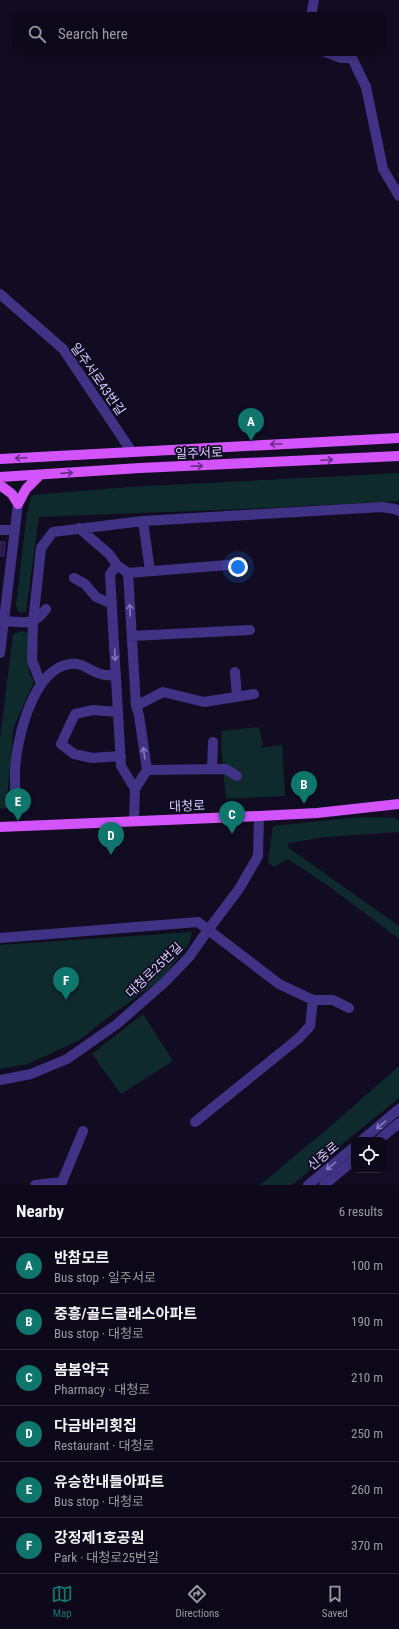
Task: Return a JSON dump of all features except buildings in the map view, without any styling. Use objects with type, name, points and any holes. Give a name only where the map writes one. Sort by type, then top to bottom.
[{"type":"main road","name":"일주서로","points":[[0,459],[399,438]]},
{"type":"main road","name":"일주서로","points":[[0,477],[140,468],[399,456]]},
{"type":"main road","points":[[18,504],[26,489],[40,475]]},
{"type":"main road","points":[[0,485],[12,494],[18,504]]},
{"type":"main road","name":"대청로","points":[[0,827],[317,813],[399,804]]},
{"type":"street","points":[[312,12],[314,0]]},
{"type":"street","points":[[336,56],[341,58],[352,58],[366,87],[383,169],[399,196]]},
{"type":"street","name":"일주서로43번길","points":[[0,294],[63,349],[132,452]]},
{"type":"street","points":[[0,653],[18,504]]},
{"type":"street","points":[[41,684],[32,660],[33,622],[41,548],[53,532],[143,521],[382,507],[396,509],[399,511]]},
{"type":"street","points":[[143,521],[150,572]]},
{"type":"street","points":[[79,528],[128,573],[240,564]]},
{"type":"street","points":[[0,530],[15,530]]},
{"type":"street","points":[[0,564],[10,564]]},
{"type":"street","points":[[118,565],[110,574],[121,766],[135,789]]},
{"type":"street","points":[[128,573],[136,706],[139,715],[147,770],[135,789],[134,822]]},
{"type":"street","points":[[74,578],[85,584],[96,597],[112,604]]},
{"type":"street","points":[[4,621],[33,622],[39,618],[46,609]]},
{"type":"street","points":[[132,636],[250,630]]},
{"type":"street","points":[[15,797],[15,768],[21,732],[35,693],[47,676],[69,664],[80,664],[106,676],[116,674]]},
{"type":"street","points":[[235,672],[237,697]]},
{"type":"street","points":[[136,706],[162,692],[204,702],[254,694]]},
{"type":"street","points":[[118,712],[93,710],[75,714],[61,744],[74,754],[92,758],[121,756]]},
{"type":"street","points":[[212,769],[213,742]]},
{"type":"street","points":[[147,770],[226,769],[237,776]]},
{"type":"street","name":"대청로25번길","points":[[0,1080],[31,1074],[67,1059],[117,1024],[190,957],[239,889],[258,856],[259,816]]},
{"type":"street","points":[[0,938],[198,922],[279,984],[313,1000],[333,1000],[349,1008]]},
{"type":"street","points":[[195,1122],[303,1034],[310,1026],[313,1000]]},
{"type":"street","points":[[366,1137],[399,1110]]},
{"type":"street","points":[[383,1137],[399,1124]]},
{"type":"street","points":[[35,1185],[62,1182],[83,1131]]},
{"type":"street","name":"신중로","points":[[308,1185],[351,1149]]},
{"type":"street","points":[[324,1185],[351,1162]]},
{"type":"green space","points":[[399,473],[399,501],[39,517],[26,612],[19,612],[16,606],[26,519],[31,496],[33,495],[129,487]]},
{"type":"green space","points":[[21,631],[27,632],[29,637],[29,672],[34,682],[14,726],[6,809],[0,808],[0,739],[13,634]]},
{"type":"green space","points":[[259,727],[263,745],[258,748],[282,745],[285,796],[226,799],[221,745],[222,731]]},
{"type":"green space","points":[[360,817],[395,818],[399,821],[399,832],[325,837],[288,843],[289,848],[399,926],[399,939],[330,887],[288,859],[274,867],[268,862],[273,826]]},
{"type":"green space","points":[[192,932],[189,944],[162,979],[103,1021],[80,1040],[28,1064],[0,1069],[0,945]]},
{"type":"green space","points":[[143,1014],[173,1061],[121,1094],[92,1054]]},
{"type":"green space","points":[[399,1066],[399,1098],[292,1185],[260,1185],[332,1125]]},
{"type":"place","name":"반참모르","points":[[251,441]]},
{"type":"place","name":"중흥/골드클래스아파트","points":[[304,804]]},
{"type":"place","name":"유승한내들아파트","points":[[18,821]]},
{"type":"place","name":"봄봄약국","points":[[232,834]]},
{"type":"place","name":"다금바리횟집","points":[[111,855]]},
{"type":"place","name":"강정제1호공원","points":[[66,1000]]}]
